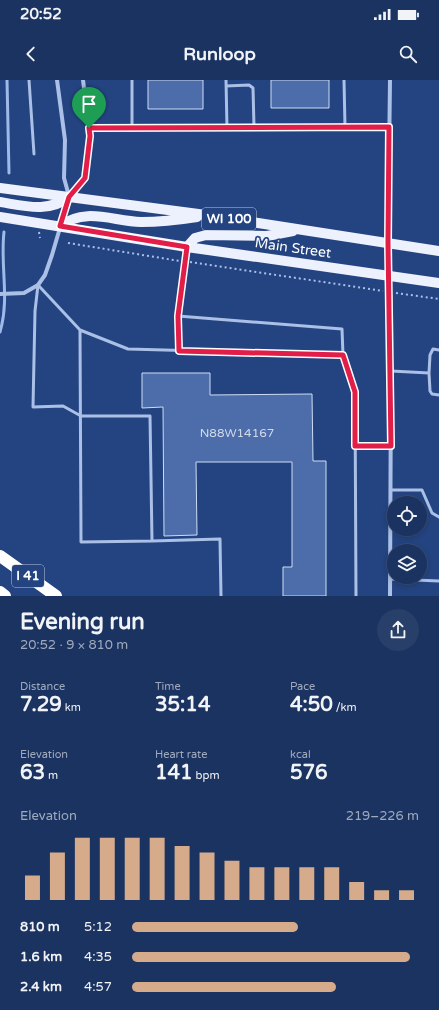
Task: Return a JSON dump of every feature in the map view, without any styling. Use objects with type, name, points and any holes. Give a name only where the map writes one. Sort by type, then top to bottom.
[{"type":"highway","name":"I 41","points":[[0,556],[56,596]]},
{"type":"highway","name":"I 41","points":[[0,592],[5,596]]},
{"type":"main road","name":"Main Street","points":[[0,188],[206,215],[439,251]]},
{"type":"main road","points":[[0,202],[46,208],[60,204],[69,197]]},
{"type":"main road","points":[[60,226],[69,220],[82,216],[140,222],[170,222],[206,215]]},
{"type":"main road","name":"Main Street","points":[[0,217],[187,247],[439,283]]},
{"type":"main road","points":[[187,247],[195,238],[206,235],[267,236],[300,230]]},
{"type":"street","points":[[57,80],[65,134],[64,178],[69,197]]},
{"type":"street","points":[[0,294],[18,293],[30,290],[38,285],[45,275],[69,197],[85,178],[90,136],[83,80]]},
{"type":"street","points":[[390,80],[388,275],[391,371],[390,544]]},
{"type":"street","points":[[390,584],[390,596]]},
{"type":"lane","points":[[29,80],[34,154]]},
{"type":"lane","points":[[132,80],[132,128]]},
{"type":"lane","points":[[226,80],[227,128]]},
{"type":"lane","points":[[344,80],[346,127]]},
{"type":"lane","points":[[226,86],[249,86],[253,88],[254,127]]},
{"type":"lane","points":[[89,128],[389,127]]},
{"type":"lane","points":[[179,351],[178,316],[187,247]]},
{"type":"lane","points":[[38,285],[80,330],[128,349],[343,355]]},
{"type":"lane","points":[[38,285],[35,311],[33,407],[62,406],[80,416],[150,416],[152,541]]},
{"type":"lane","points":[[178,316],[342,329],[343,355],[355,392],[356,596]]},
{"type":"lane","points":[[80,330],[81,542],[220,540],[221,596]]},
{"type":"lane","points":[[439,350],[432,349],[430,355],[429,373],[430,391],[432,394],[439,395]]},
{"type":"lane","points":[[391,371],[429,373]]},
{"type":"lane","points":[[355,446],[391,446]]},
{"type":"lane","points":[[391,490],[422,490],[432,513],[439,517]]},
{"type":"lane","points":[[427,580],[439,581]]},
{"type":"path","points":[[68,243],[376,290]]},
{"type":"path","points":[[401,293],[439,299]]},
{"type":"building","points":[[148,80],[203,80],[203,109],[148,109]]},
{"type":"building","points":[[271,80],[329,80],[329,108],[271,108]]},
{"type":"building","points":[[142,373],[210,373],[210,395],[312,394],[313,461],[326,461],[326,596],[283,596],[283,567],[292,567],[292,462],[196,462],[197,535],[164,536],[163,407],[142,408]]},
{"type":"waterway","points":[[7,80],[9,173]]},
{"type":"waterway","points":[[0,332],[3,319],[5,294],[3,257],[4,232]]},
{"type":"route","points":[[389,127],[388,275],[391,371],[391,446],[355,446],[355,392],[343,355],[179,351],[178,316],[187,247],[60,226],[69,197],[85,178],[90,136],[89,128],[389,127]]}]
